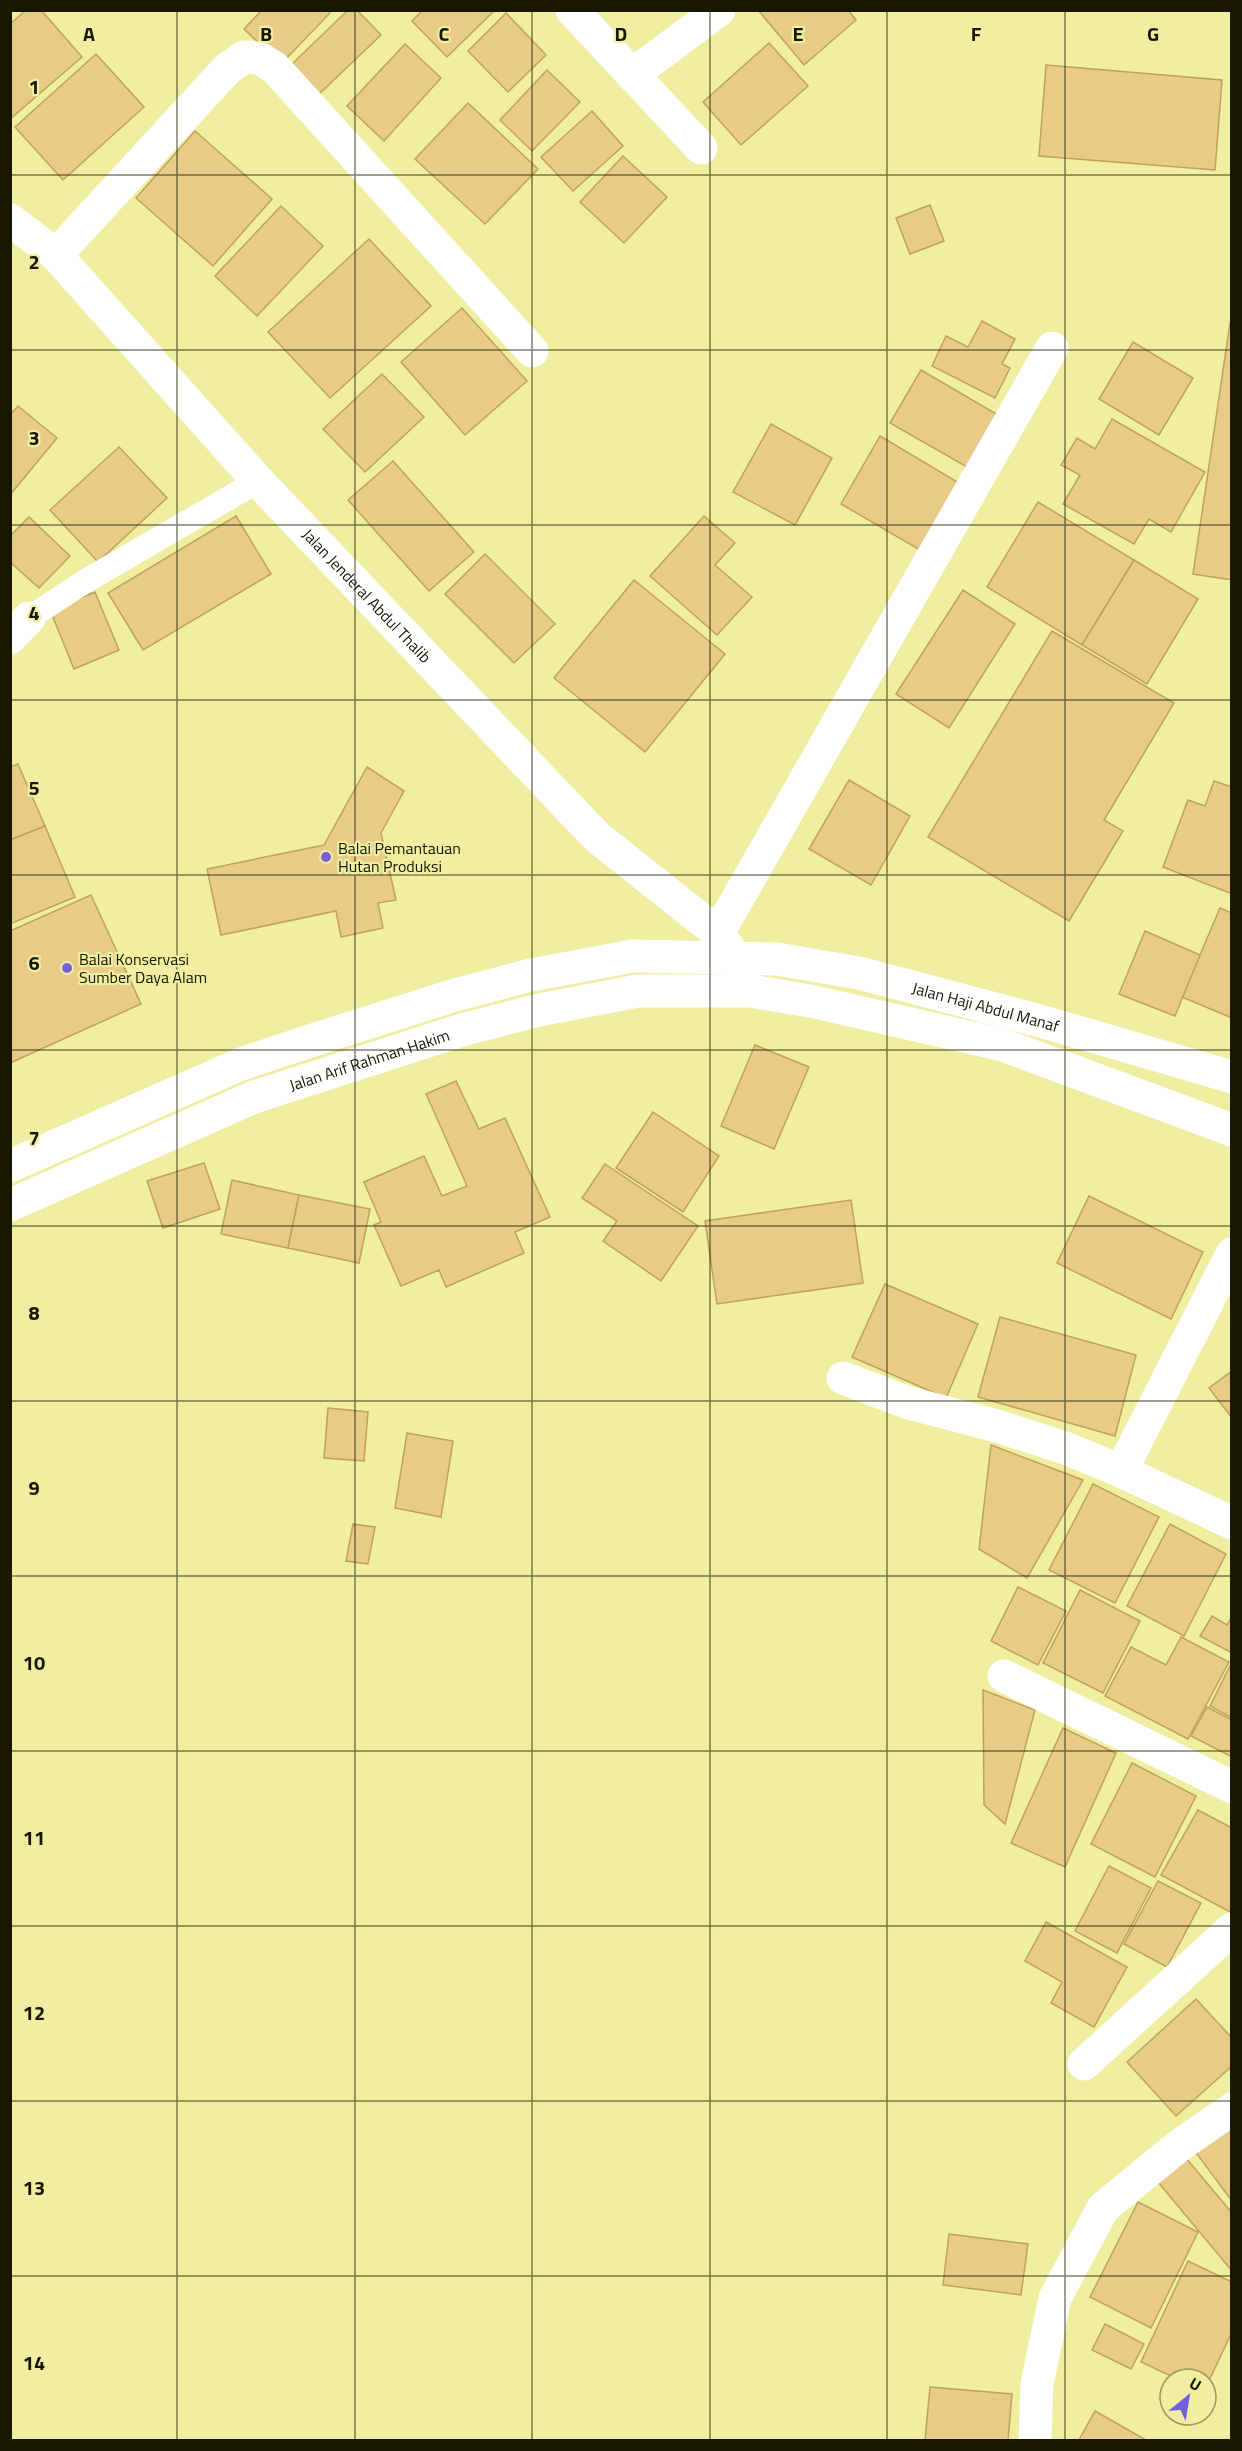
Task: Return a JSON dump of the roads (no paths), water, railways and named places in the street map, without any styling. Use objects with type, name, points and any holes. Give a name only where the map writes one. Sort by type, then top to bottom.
[{"type":"street","points":[[572,10],[701,148]]},
{"type":"street","points":[[632,75],[719,10]]},
{"type":"street","points":[[56,255],[227,69],[244,57],[258,58],[275,68],[532,351]]},
{"type":"street","name":"Jalan Jenderal Abdul Thalib","points":[[10,220],[56,255],[258,481],[597,837],[727,946]]},
{"type":"street","points":[[727,946],[1052,348]]},
{"type":"street","points":[[727,946],[750,991]]},
{"type":"street","points":[[10,1166],[241,1064],[455,995],[531,975],[633,956],[727,946]]},
{"type":"street","name":"Jalan Haji Abdul Manaf","points":[[727,946],[777,959],[859,973],[1040,1021],[1232,1077]]},
{"type":"street","name":"Jalan Arif Rahman Hakim","points":[[10,1205],[254,1097],[465,1029],[539,1010],[638,991],[750,991]]},
{"type":"street","name":"Jalan Haji Abdul Manaf","points":[[750,991],[810,1001],[1003,1046],[1232,1130]]},
{"type":"street","points":[[1121,1472],[1232,1254]]},
{"type":"street","points":[[843,1378],[909,1403],[997,1426],[1065,1448],[1232,1523]]},
{"type":"street","points":[[1004,1676],[1232,1787]]},
{"type":"street","points":[[1084,2064],[1230,1935]]},
{"type":"street","points":[[1035,2440],[1037,2384],[1056,2298],[1103,2208],[1180,2145],[1232,2109]]},
{"type":"lane","points":[[20,628],[84,582],[258,481]]},
{"type":"place","name":"Balai Pemantauan Hutan Produksi","points":[[326,857]]},
{"type":"place","name":"Balai Konservasi Sumber Daya Alam","points":[[67,968]]}]
